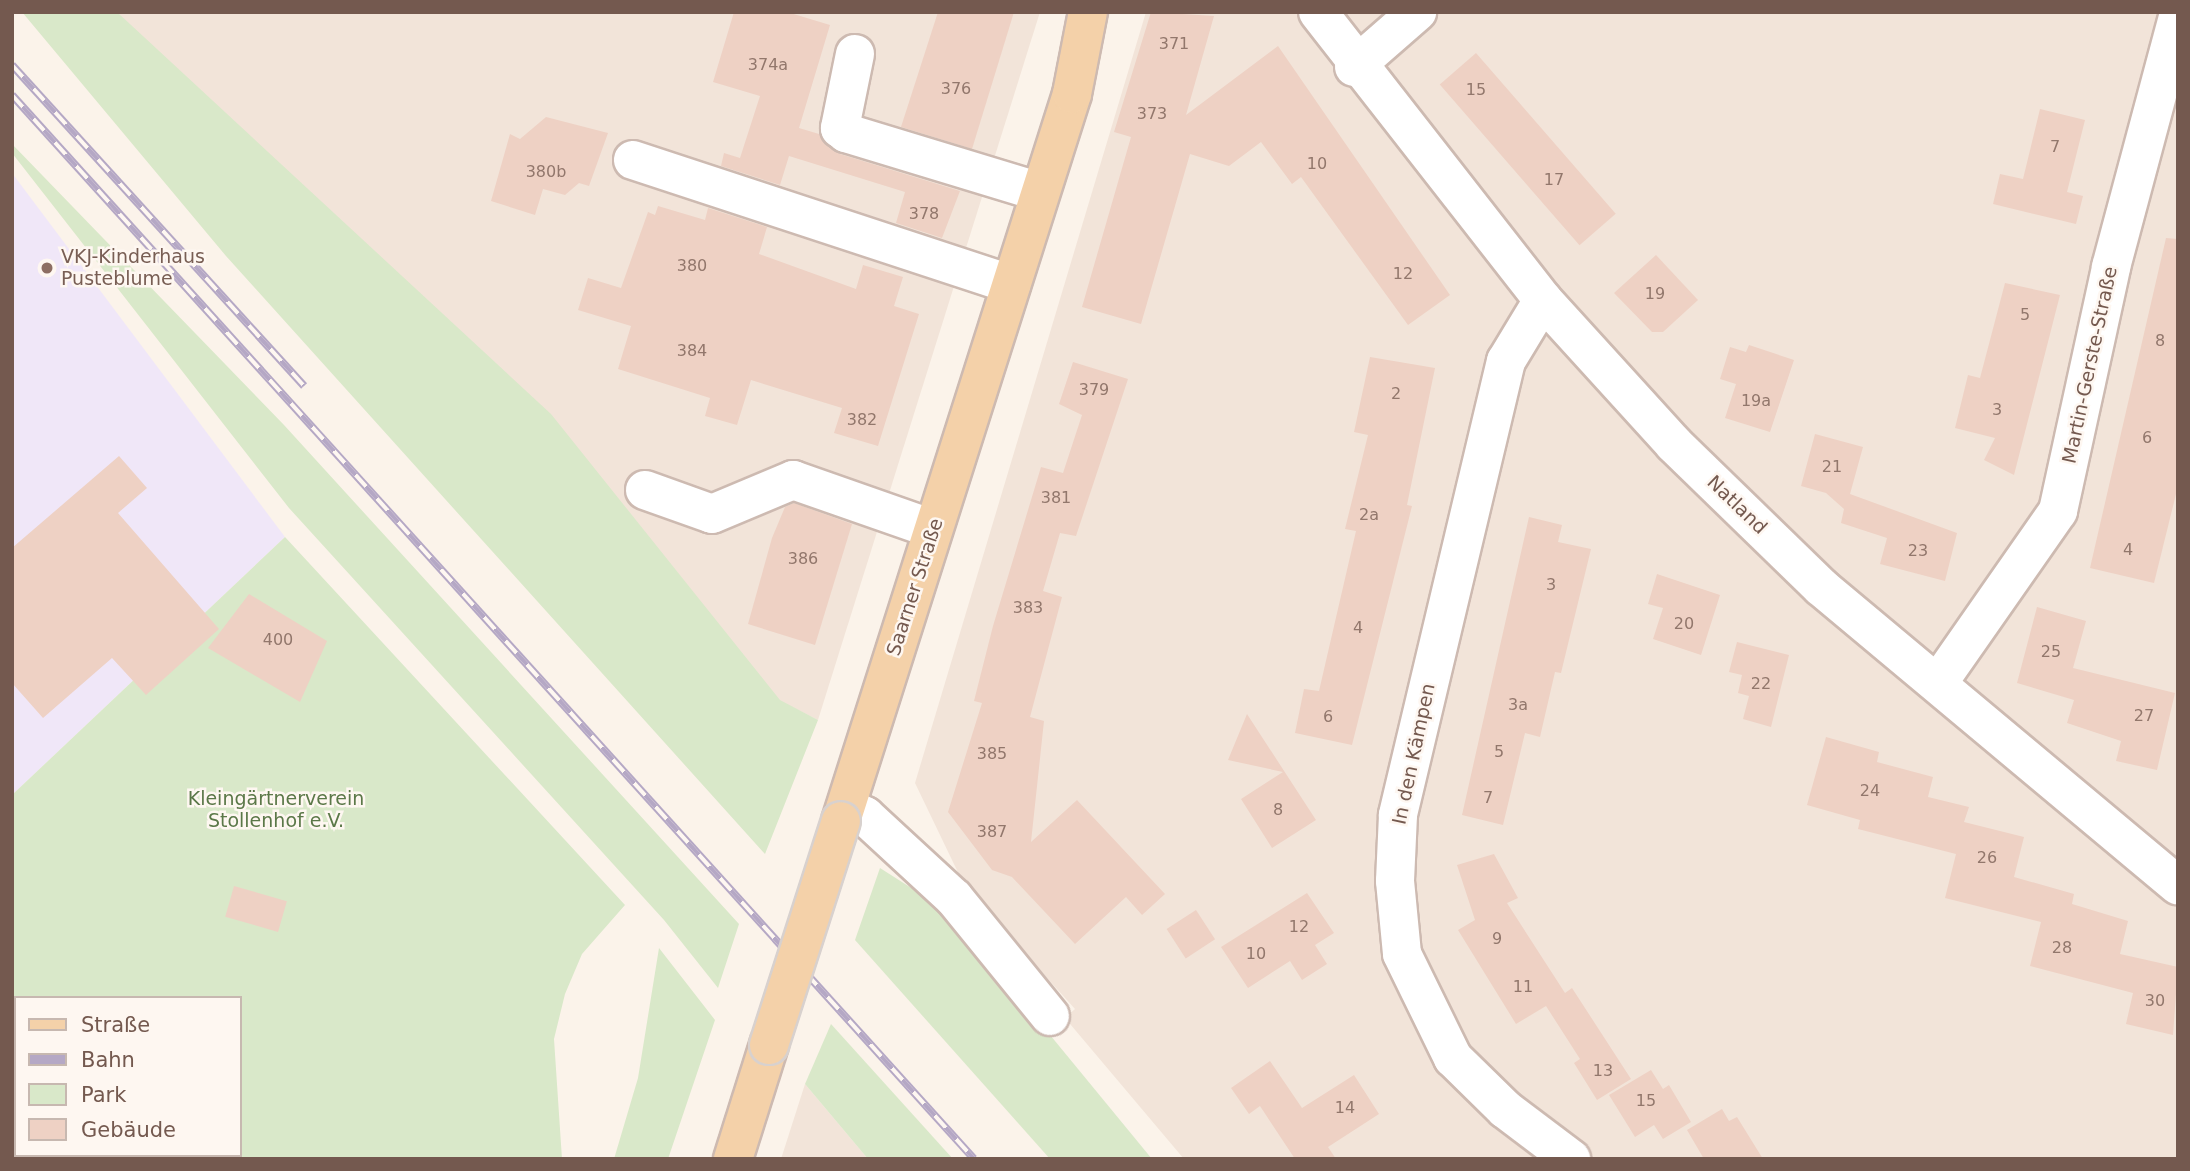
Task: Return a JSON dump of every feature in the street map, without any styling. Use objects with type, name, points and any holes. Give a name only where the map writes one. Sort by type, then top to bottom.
[{"type":"main road","name":"Saarner Straße","points":[[733,1159],[1073,94],[1088,12]]},
{"type":"street","name":"Natland","points":[[1318,12],[1354,66],[1543,300],[1674,444],[1812,578],[2178,885]]},
{"type":"street","points":[[1354,66],[1417,12]]},
{"type":"street","name":"Martin-Gerste-Straße","points":[[1938,683],[2058,511],[2111,267],[2178,17]]},
{"type":"street","points":[[855,54],[840,128],[846,133],[1040,192]]},
{"type":"street","points":[[633,160],[1011,284]]},
{"type":"street","name":"In den Kämpen","points":[[1543,300],[1506,362],[1398,815],[1395,881],[1402,954],[1453,1058],[1505,1109],[1571,1159]]},
{"type":"street","points":[[645,491],[712,514],[793,480],[933,529]]},
{"type":"street","points":[[844,814],[865,816],[954,898],[1050,1016]]},
{"type":"shaded area","points":[[117,12],[1040,12],[818,720],[780,701]]},
{"type":"shaded area","points":[[1146,12],[2178,12],[2178,1159],[1184,1159],[1065,1018],[1075,1009],[965,887],[915,783]]},
{"type":"shaded area","points":[[12,173],[285,537],[12,795]]},
{"type":"shaded area","points":[[805,1084],[868,1159],[781,1159]]},
{"type":"green space","points":[[22,12],[117,12],[551,414],[780,700],[818,720],[765,854],[226,256]]},
{"type":"green space","points":[[12,144],[284,425],[739,924],[718,988],[664,920],[289,508],[12,153]]},
{"type":"green space","name":"Kleingärtnerverein Stollenhof e.V.","points":[[285,537],[625,905],[582,954],[565,994],[554,1039],[562,1159],[12,1159],[12,795]]},
{"type":"green space","points":[[880,868],[949,912],[1152,1159],[1050,1159],[855,940]]},
{"type":"green space","points":[[659,948],[715,1020],[668,1159],[614,1159],[638,1078]]},
{"type":"green space","points":[[831,1024],[953,1159],[868,1159],[805,1084]]},
{"type":"building","points":[[734,12],[787,12],[830,25],[799,128],[819,134],[840,154],[960,191],[942,238],[896,223],[905,192],[789,156],[780,185],[721,166],[724,153],[740,158],[760,96],[713,82]]},
{"type":"building","points":[[938,12],[1014,12],[972,149],[901,127]]},
{"type":"building","points":[[1151,12],[1214,16],[1186,115],[1278,46],[1450,295],[1408,325],[1301,177],[1292,184],[1261,142],[1229,166],[1190,154],[1141,324],[1082,307],[1131,137],[1114,132]]},
{"type":"building","points":[[1476,53],[1616,214],[1580,245],[1440,84]]},
{"type":"building","points":[[2040,109],[2085,120],[2067,192],[2083,196],[2076,224],[1993,204],[2000,174],[2023,179]]},
{"type":"building","points":[[546,117],[608,133],[589,186],[579,183],[565,195],[543,189],[535,215],[491,201],[510,134],[520,139]]},
{"type":"building","points":[[658,206],[705,220],[708,208],[767,227],[759,254],[856,289],[863,265],[903,277],[894,306],[919,314],[878,446],[834,433],[842,408],[751,380],[737,425],[705,416],[710,398],[618,369],[631,326],[578,310],[588,278],[621,288],[648,212],[655,215]]},
{"type":"building","points":[[2166,238],[2178,239],[2178,486],[2154,583],[2090,568]]},
{"type":"building","points":[[1656,255],[1698,300],[1663,332],[1652,332],[1614,293]]},
{"type":"building","points":[[2005,283],[2060,295],[2014,475],[1984,460],[1995,438],[1955,428],[1968,375],[1980,378]]},
{"type":"building","points":[[1749,345],[1794,360],[1770,432],[1725,418],[1736,384],[1720,379],[1730,347],[1746,352]]},
{"type":"building","points":[[1370,357],[1435,368],[1407,505],[1412,506],[1352,745],[1295,733],[1304,689],[1319,691],[1356,531],[1345,529],[1368,435],[1354,432]]},
{"type":"building","points":[[1073,362],[1128,379],[1076,536],[1060,533],[1043,591],[1062,597],[1030,717],[1044,721],[1031,842],[1077,800],[1165,894],[1142,915],[1126,897],[1075,944],[1012,877],[992,870],[948,812],[982,703],[974,701],[993,626],[1041,467],[1063,473],[1082,415],[1059,404]]},
{"type":"building","points":[[1815,434],[1863,447],[1850,494],[1957,533],[1945,581],[1880,564],[1887,538],[1841,523],[1844,509],[1826,493],[1801,486]]},
{"type":"building","points":[[119,456],[147,488],[118,513],[219,629],[146,695],[112,658],[43,718],[12,683],[12,548]]},
{"type":"building","points":[[794,503],[852,524],[815,645],[748,624],[772,538],[785,507]]},
{"type":"building","points":[[1529,517],[1562,525],[1558,542],[1591,549],[1561,673],[1555,672],[1540,737],[1525,733],[1503,825],[1462,815]]},
{"type":"building","points":[[1657,574],[1720,595],[1701,655],[1653,639],[1663,608],[1648,604]]},
{"type":"building","points":[[249,594],[327,641],[300,702],[208,648]]},
{"type":"building","points":[[2037,607],[2086,621],[2073,668],[2175,693],[2157,770],[2116,761],[2121,741],[2067,723],[2074,700],[2017,683]]},
{"type":"building","points":[[1737,642],[1789,655],[1771,727],[1743,719],[1749,696],[1738,693],[1742,675],[1729,672]]},
{"type":"building","points":[[1247,714],[1316,820],[1272,848],[1241,799],[1283,772],[1228,760]]},
{"type":"building","points":[[1826,737],[1879,752],[1877,762],[1933,777],[1928,797],[1969,807],[1964,822],[2024,837],[2014,877],[2074,894],[2072,904],[2128,921],[2120,954],[2178,967],[2173,1035],[2126,1024],[2133,993],[2030,966],[2041,922],[1945,898],[1956,854],[1858,829],[1860,820],[1807,805]]},
{"type":"building","points":[[1494,854],[1518,898],[1507,903],[1565,993],[1572,988],[1631,1079],[1597,1100],[1574,1063],[1580,1059],[1546,1006],[1516,1024],[1458,930],[1475,920],[1457,865]]},
{"type":"building","points":[[234,886],[287,901],[278,932],[225,917]]},
{"type":"building","points":[[1307,893],[1334,933],[1315,945],[1327,964],[1302,980],[1290,961],[1248,988],[1221,947]]},
{"type":"building","points":[[1196,910],[1215,939],[1186,958],[1167,929]]},
{"type":"building","points":[[1270,1061],[1302,1108],[1354,1075],[1379,1114],[1328,1147],[1336,1159],[1295,1159],[1260,1106],[1249,1114],[1231,1088]]},
{"type":"building","points":[[1651,1070],[1663,1089],[1669,1085],[1691,1122],[1663,1139],[1654,1125],[1635,1137],[1609,1095]]},
{"type":"building","points":[[1722,1109],[1729,1121],[1737,1117],[1763,1159],[1704,1159],[1687,1130]]},
{"type":"railway","points":[[12,65],[304,386]]},
{"type":"railway","points":[[12,95],[974,1159]]},
{"type":"place","name":"VKJ-Kinderhaus Pusteblume","points":[[47,268]]}]
